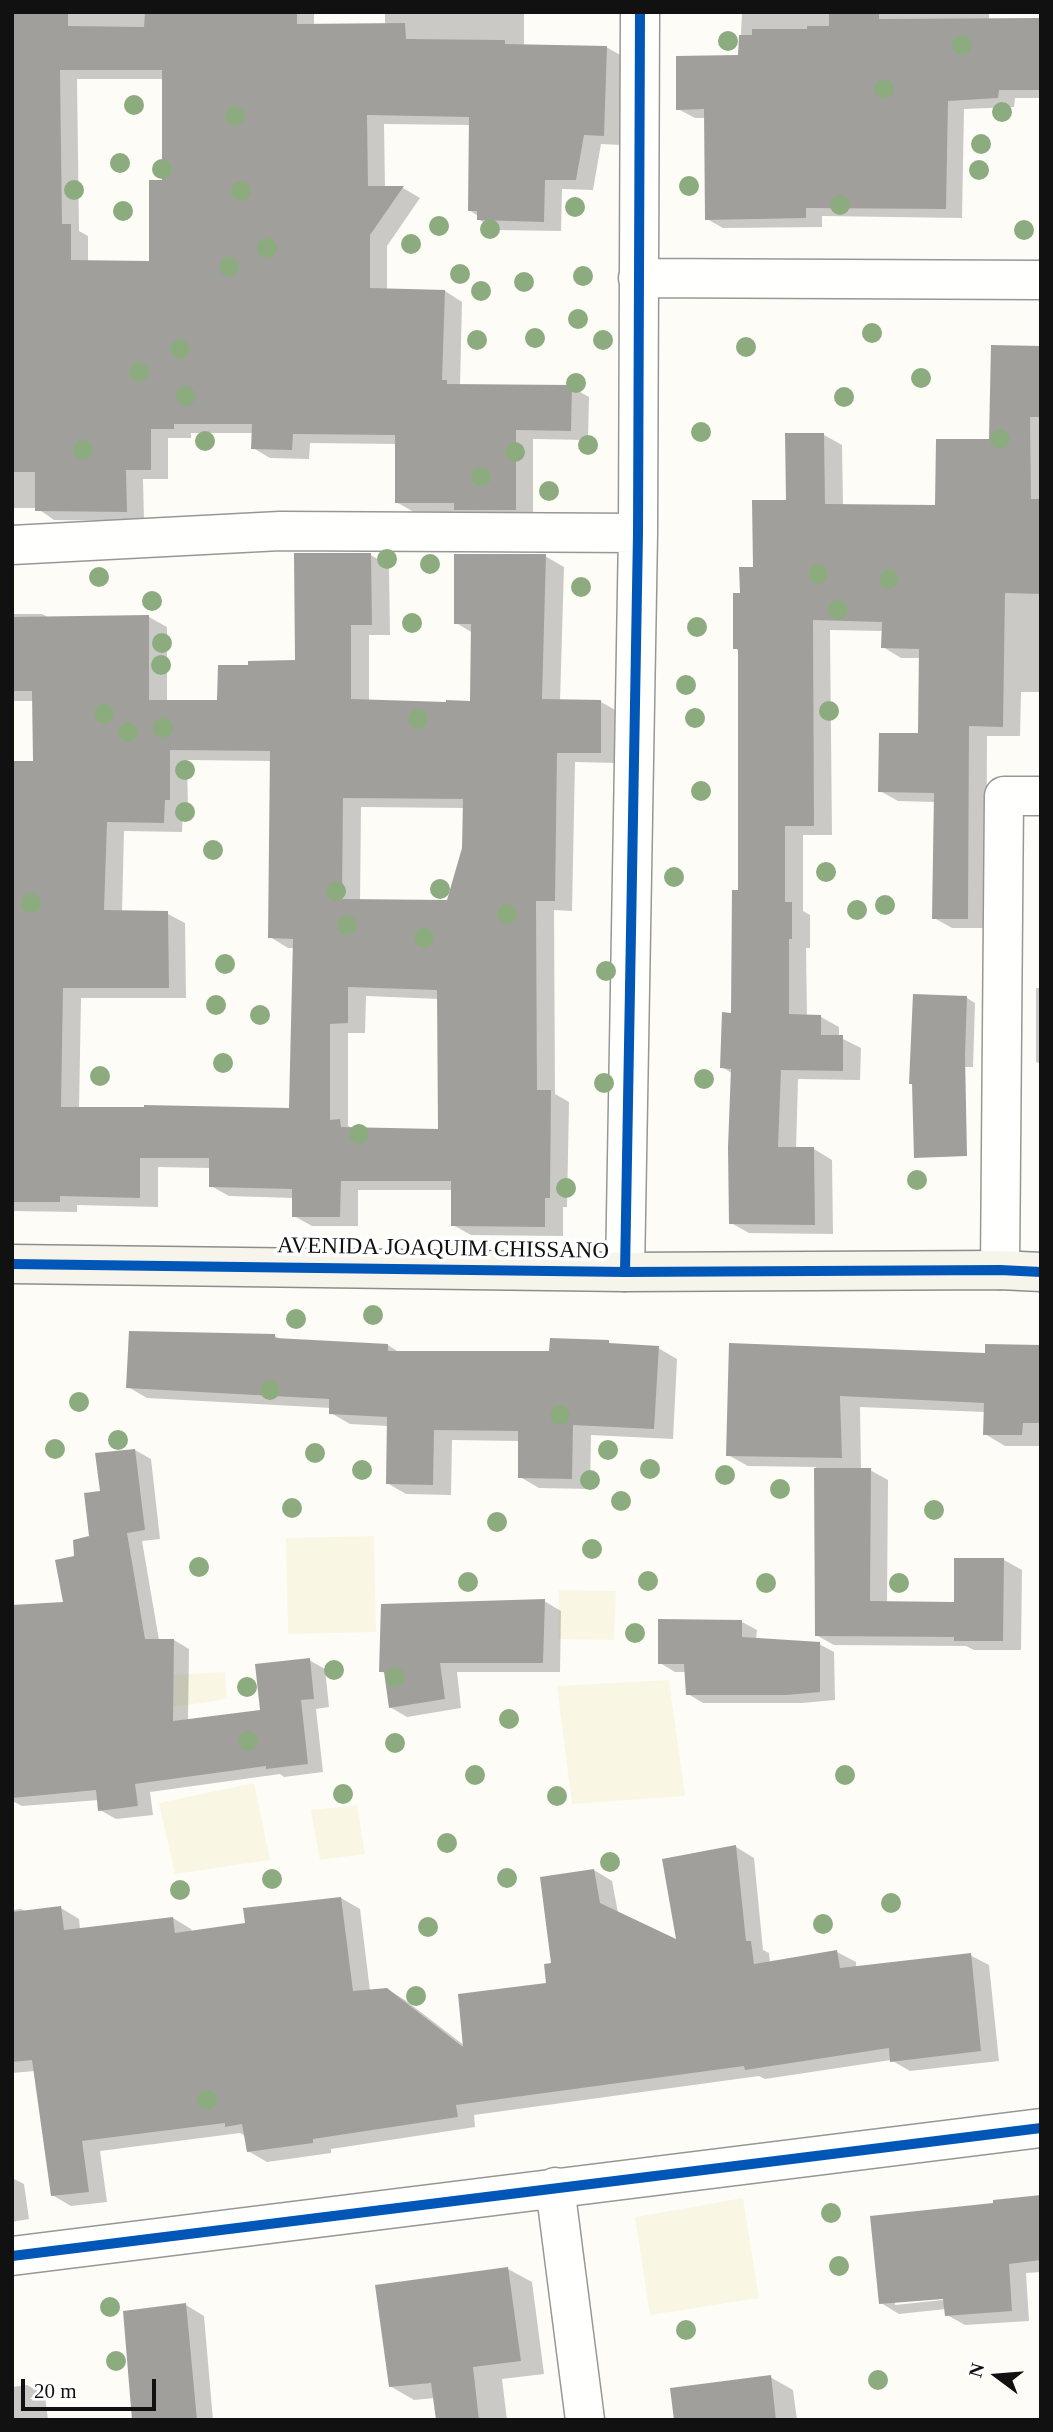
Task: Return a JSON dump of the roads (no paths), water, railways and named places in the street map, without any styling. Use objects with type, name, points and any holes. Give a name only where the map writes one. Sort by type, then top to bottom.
[{"type":"street","points":[[625,1272],[638,533],[640,12]]},
{"type":"street","points":[[638,278],[1041,280]]},
{"type":"street","points":[[12,545],[280,531],[638,533]]},
{"type":"street","points":[[1000,1270],[1004,796],[1041,796]]},
{"type":"street","name":"AVENIDA JOAQUIM CHISSANO","points":[[12,1264],[625,1272],[1041,1272]]},
{"type":"street","points":[[12,2256],[1041,2128]]},
{"type":"street","points":[[555,2187],[585,2420]]}]
